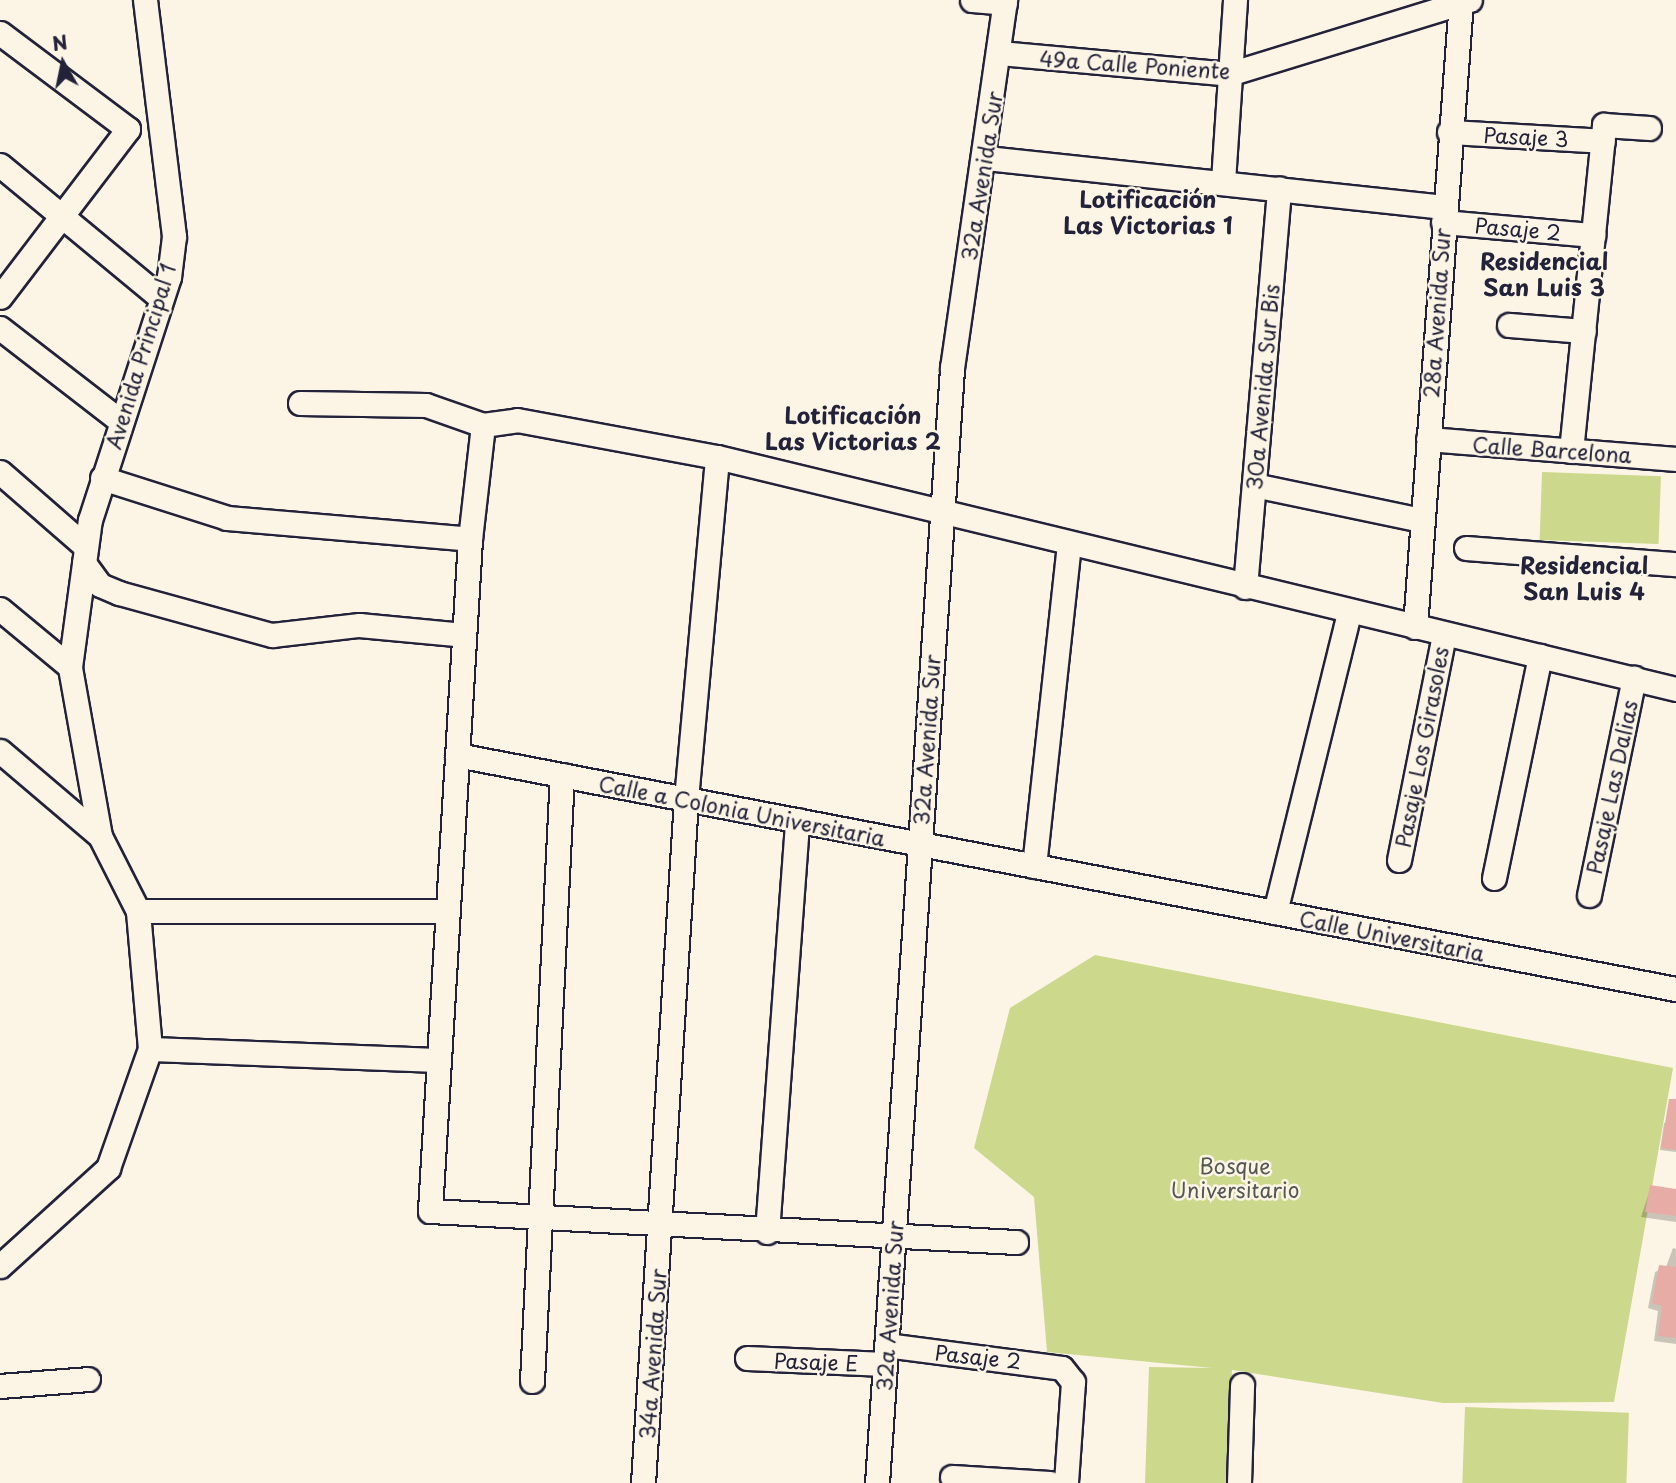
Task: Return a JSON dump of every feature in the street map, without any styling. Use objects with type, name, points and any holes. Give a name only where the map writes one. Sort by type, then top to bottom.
[{"type":"street","name":"Avenida Principal 1","points":[[100,836],[70,667],[85,555],[102,478],[119,419],[161,298],[174,236],[145,0]]},
{"type":"street","points":[[972,0],[1005,1]]},
{"type":"street","points":[[1223,181],[1235,0]]},
{"type":"street","name":"32a Avenida Sur","points":[[877,1483],[952,368],[986,158],[1005,1]]},
{"type":"street","name":"49a Calle Poniente","points":[[1000,53],[1229,74],[1464,1]]},
{"type":"street","name":"28a Avenida Sur","points":[[1415,627],[1449,132],[1464,1]]},
{"type":"street","points":[[0,33],[128,129],[0,297]]},
{"type":"street","points":[[1572,451],[1604,125],[1649,128]]},
{"type":"street","name":"Pasaje 3","points":[[1449,132],[1602,141]]},
{"type":"street","name":"Pasaje 2","points":[[986,158],[1279,188],[1443,215],[1593,235]]},
{"type":"street","points":[[0,165],[62,213],[161,298]]},
{"type":"street","name":"30a Avenida Sur Bis","points":[[1245,587],[1279,188]]},
{"type":"street","points":[[1509,325],[1584,331]]},
{"type":"street","points":[[0,328],[119,419]]},
{"type":"street","points":[[300,403],[426,405],[483,425],[517,420],[717,457],[1245,587],[1676,689]]},
{"type":"street","points":[[483,425],[470,539],[430,1210],[767,1232],[1016,1242]]},
{"type":"street","name":"Calle Barcelona","points":[[1428,439],[1676,459]]},
{"type":"street","name":"34a Avenida Sur","points":[[643,1483],[686,799],[717,457]]},
{"type":"street","points":[[0,472],[85,555],[100,585],[119,593],[272,635],[359,625],[464,635]]},
{"type":"street","points":[[102,478],[227,517],[470,539]]},
{"type":"street","points":[[1254,485],[1422,520]]},
{"type":"street","points":[[1034,866],[1069,544]]},
{"type":"street","points":[[1466,548],[1676,564]]},
{"type":"street","points":[[0,609],[70,667]]},
{"type":"street","points":[[1275,912],[1349,612]]},
{"type":"street","name":"Pasaje Los Girasoles","points":[[1399,860],[1444,634]]},
{"type":"street","points":[[1494,878],[1541,656]]},
{"type":"street","name":"Pasaje Las Dalias","points":[[1589,895],[1634,678]]},
{"type":"street","points":[[0,751],[100,836],[138,911],[150,1048],[108,1168],[0,1266]]},
{"type":"street","name":"Calle a Colonia Universitaria","points":[[457,755],[1108,880]]},
{"type":"street","points":[[532,1381],[538,1217],[562,775]]},
{"type":"street","points":[[767,1232],[797,820]]},
{"type":"street","name":"Calle Universitaria","points":[[1108,880],[1676,989]]},
{"type":"street","points":[[138,911],[448,911]]},
{"type":"street","points":[[150,1048],[439,1060]]},
{"type":"street","name":"Pasaje 2","points":[[886,1355],[1042,1363],[1068,1372],[1073,1391],[1066,1483]]},
{"type":"street","name":"Pasaje E","points":[[747,1359],[886,1355]]},
{"type":"street","points":[[0,1386],[88,1379]]},
{"type":"street","points":[[1239,1483],[1242,1385]]},
{"type":"street","points":[[952,1478],[1050,1483]]},
{"type":"green space","points":[[1542,472],[1661,476],[1659,544],[1540,540]]},
{"type":"green space","name":"Bosque Universitario","points":[[1095,955],[1673,1068],[1614,1402],[1443,1403],[1232,1370],[1227,1483],[1145,1483],[1149,1367],[1212,1368],[1047,1352],[1034,1197],[974,1148],[1010,1008]]},
{"type":"green space","points":[[1465,1407],[1629,1413],[1626,1483],[1462,1483]]},
{"type":"building","points":[[1669,1099],[1676,1099],[1676,1150],[1661,1148]]},
{"type":"building","points":[[1650,1185],[1676,1189],[1676,1216],[1645,1212]]},
{"type":"building","points":[[1659,1265],[1676,1267],[1676,1338],[1658,1336],[1662,1306],[1652,1303]]},
{"type":"district","name":"Lotificación Las Victorias 1","points":[[1148,212]]},
{"type":"district","name":"Residencial San Luis 3","points":[[1544,274]]},
{"type":"district","name":"Lotificación Las Victorias 2","points":[[853,428]]},
{"type":"district","name":"Residencial San Luis 4","points":[[1584,578]]}]
